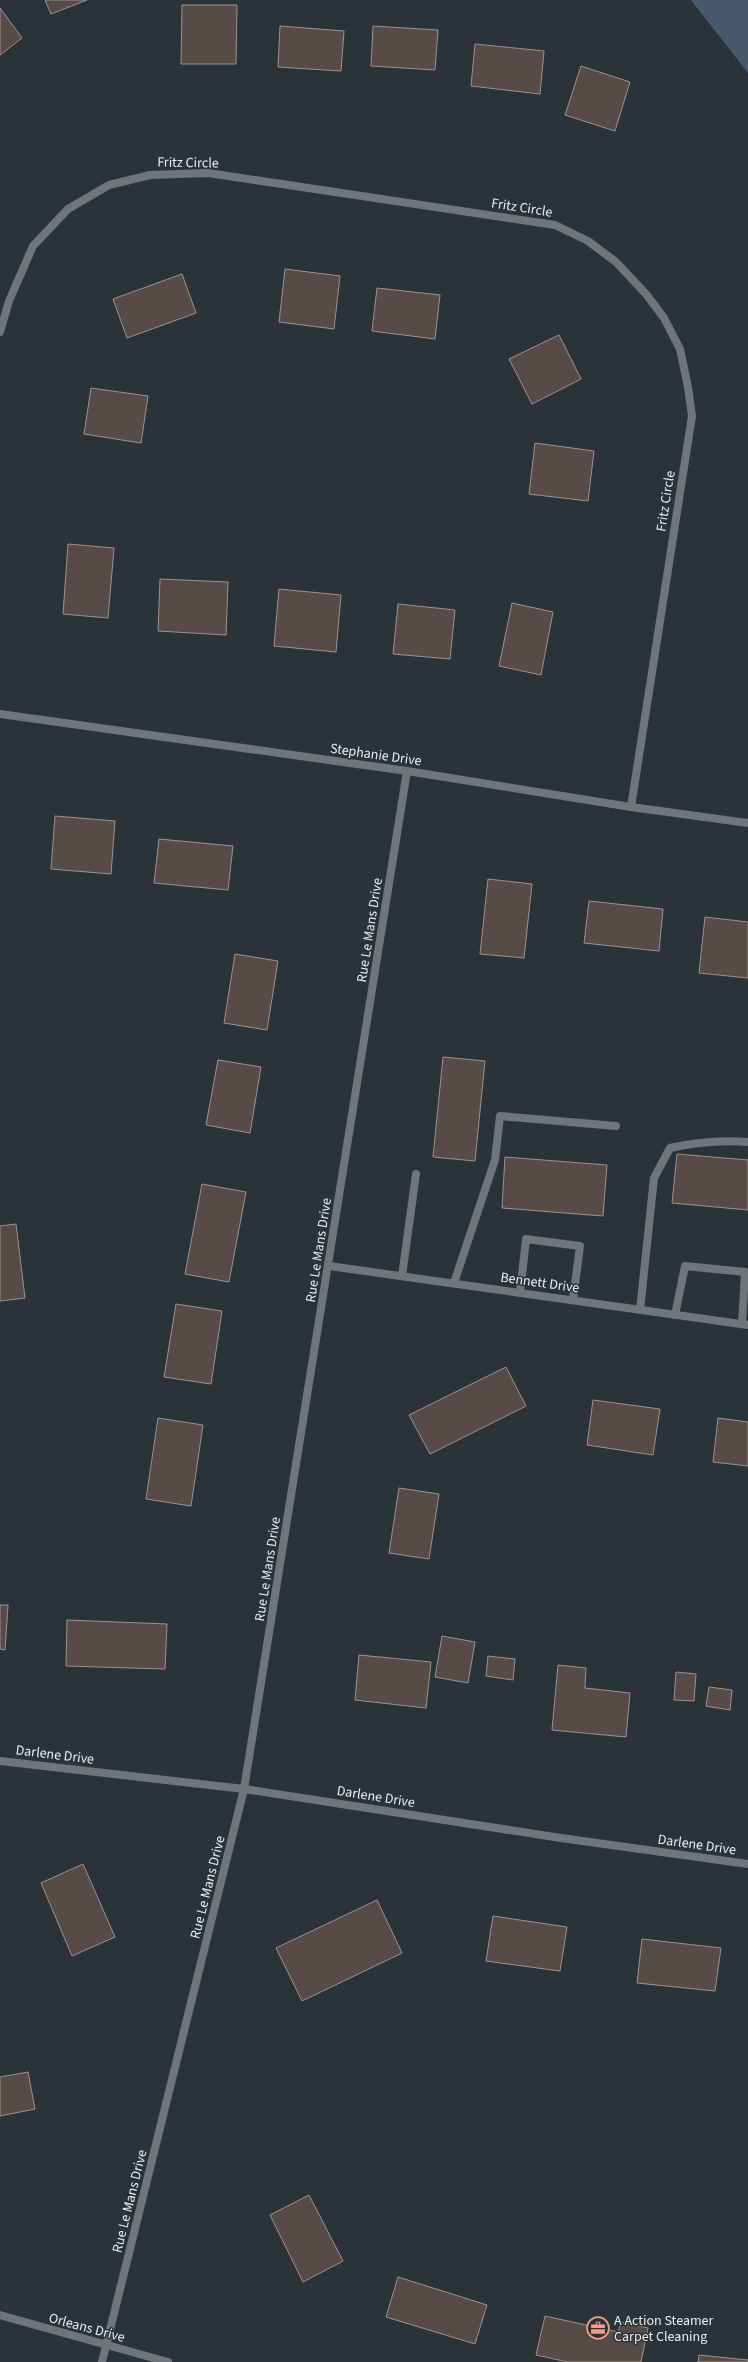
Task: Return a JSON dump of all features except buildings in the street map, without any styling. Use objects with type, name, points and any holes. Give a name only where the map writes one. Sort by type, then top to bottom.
[{"type":"street","name":"Fritz Circle","points":[[0,332],[9,301],[33,246],[59,218],[68,209],[109,185],[150,175],[208,173],[555,225],[588,242],[616,262],[646,294],[664,318],[680,349],[692,416],[631,807]]},
{"type":"street","name":"Stephanie Drive","points":[[0,714],[407,771],[631,807],[748,823]]},
{"type":"street","name":"Rue Le Mans Drive","points":[[102,2362],[244,1789],[329,1266],[407,771]]},
{"type":"street","points":[[454,1283],[495,1160],[500,1116],[616,1126]]},
{"type":"street","points":[[640,1310],[654,1178],[670,1148],[690,1143],[721,1140],[748,1142]]},
{"type":"street","points":[[402,1276],[416,1174]]},
{"type":"street","points":[[520,1292],[526,1239],[580,1246],[572,1300]]},
{"type":"street","name":"Bennett Drive","points":[[329,1266],[745,1324]]},
{"type":"street","points":[[675,1315],[685,1266],[745,1272],[745,1324]]},
{"type":"street","name":"Darlene Drive","points":[[0,1761],[244,1789],[562,1838],[748,1864]]},
{"type":"street","name":"Orleans Drive","points":[[0,2315],[106,2346],[168,2362]]},
{"type":"shaded area","points":[[691,0],[748,0],[748,73]]},
{"type":"place","name":"A Action Steamer Carpet Cleaning","points":[[598,2328]]}]
